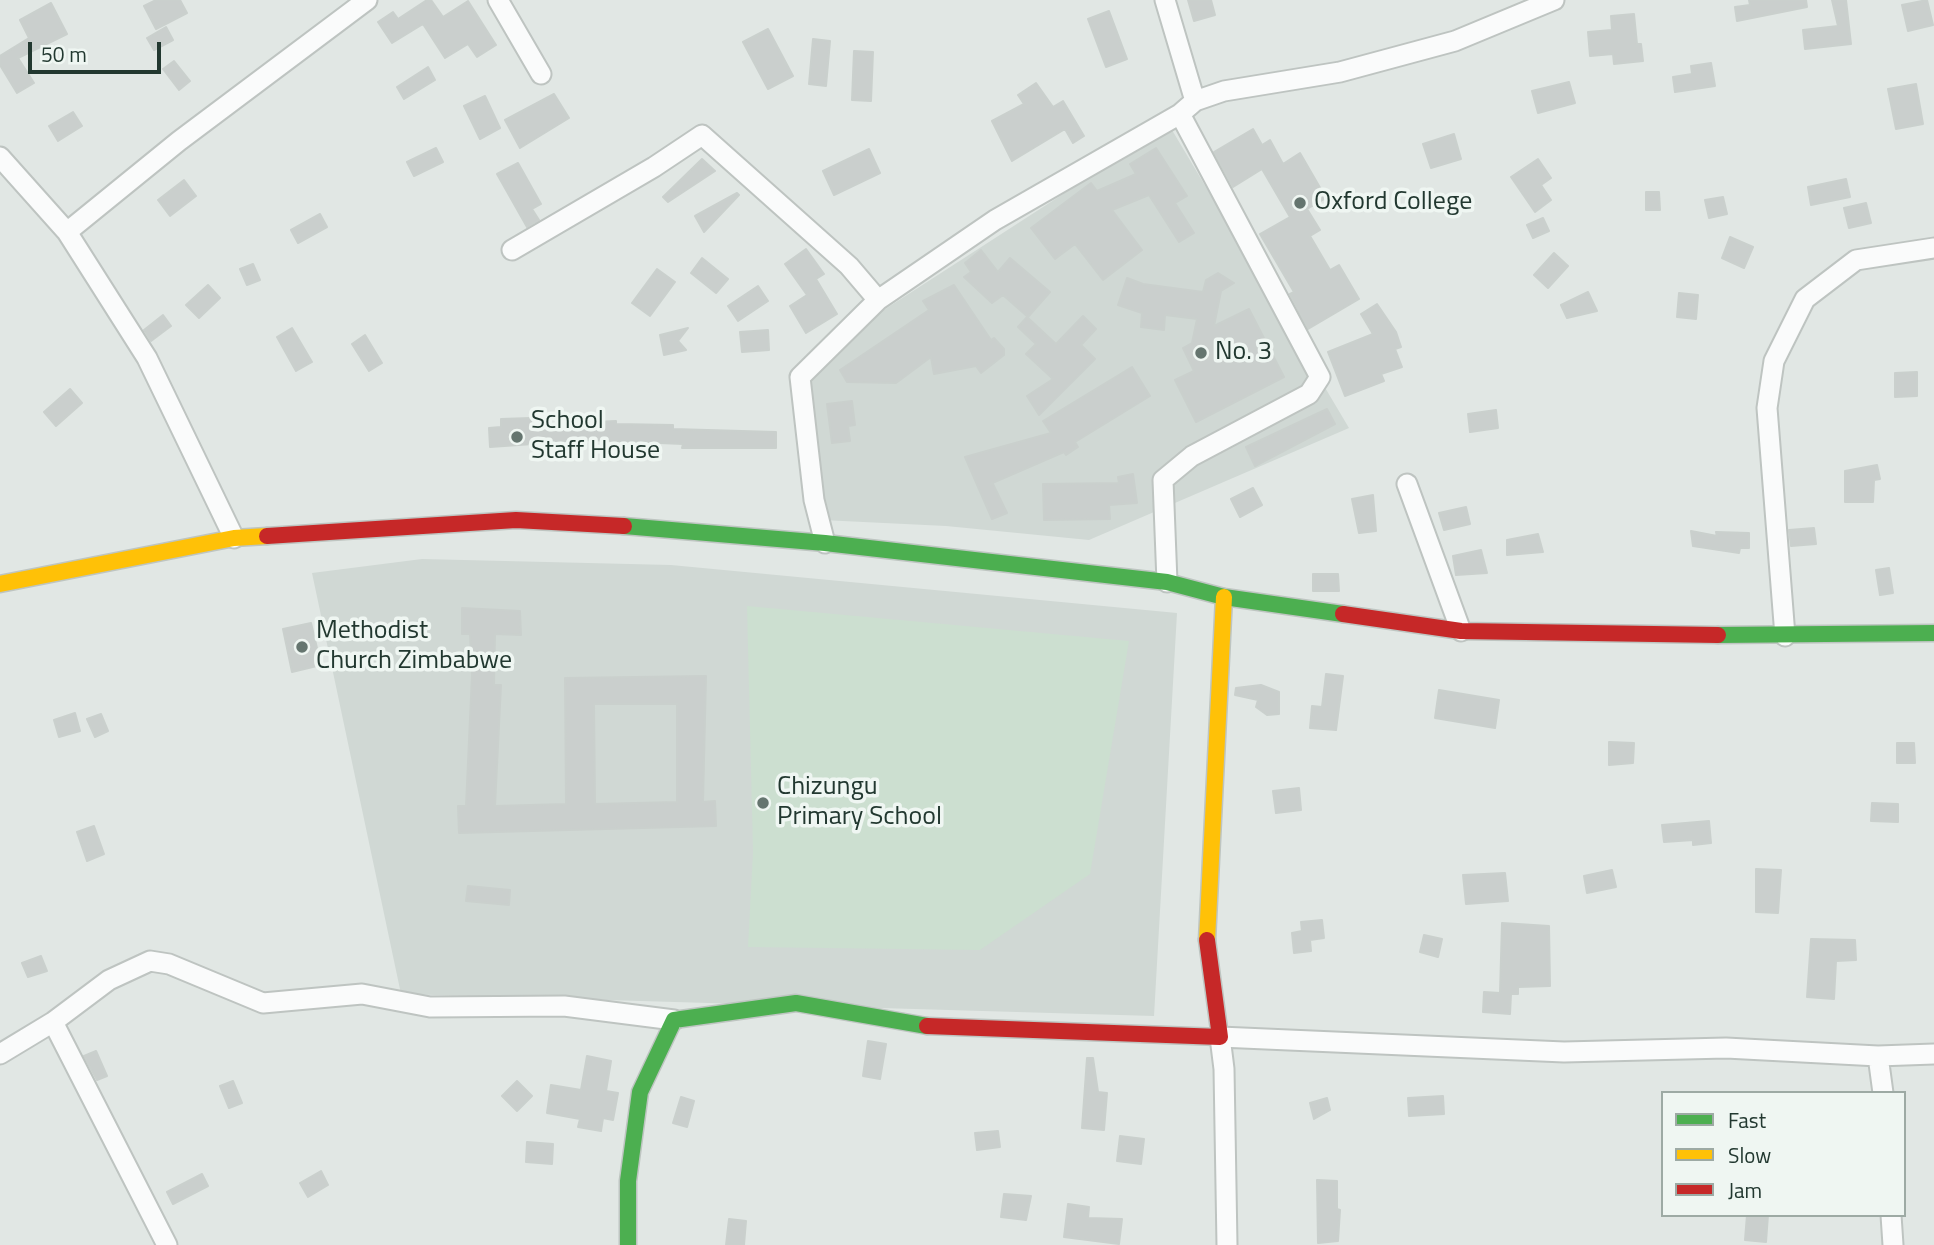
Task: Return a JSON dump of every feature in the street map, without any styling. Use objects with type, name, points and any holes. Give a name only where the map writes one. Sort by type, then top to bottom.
[{"type":"street","points":[[67,232],[180,141],[368,0]]},
{"type":"street","points":[[498,0],[541,75]]},
{"type":"street","points":[[1165,0],[1195,101]]},
{"type":"street","points":[[825,543],[814,500],[800,377],[878,300],[995,220],[1180,114],[1195,101],[1224,91],[1340,72],[1455,41],[1554,0]]},
{"type":"street","points":[[1167,582],[1163,480],[1192,456],[1309,394],[1320,377],[1180,114]]},
{"type":"street","points":[[512,250],[654,167],[702,135],[849,265],[878,300]]},
{"type":"street","points":[[0,157],[67,232],[147,358],[234,538]]},
{"type":"street","points":[[1784,636],[1767,408],[1774,361],[1804,299],[1856,260],[1934,248]]},
{"type":"street","points":[[1407,484],[1461,631]]},
{"type":"street","points":[[0,584],[234,538],[516,520],[648,527],[825,543],[1167,582],[1224,597],[1461,631],[1784,636],[1934,633]]},
{"type":"street","points":[[1224,597],[1206,936],[1224,1069],[1227,1245]]},
{"type":"street","points":[[0,1054],[53,1021],[109,980],[149,961],[169,964],[263,1003],[362,994],[430,1007],[564,1006],[674,1020],[796,1003],[937,1028],[1564,1052],[1726,1048],[1878,1056],[1934,1055]]},
{"type":"street","points":[[628,1245],[628,1181],[640,1092],[674,1020]]},
{"type":"street","points":[[53,1021],[167,1245]]},
{"type":"street","points":[[1878,1056],[1883,1091]]},
{"type":"street","points":[[1891,1217],[1893,1245]]},
{"type":"shaded area","points":[[1172,130],[1349,428],[1089,540],[946,526],[822,520],[796,377],[825,348],[1108,165]]},
{"type":"shaded area","name":"Chizungu Primary School","points":[[422,559],[671,565],[1177,613],[1154,1016],[401,994],[312,573]]},
{"type":"green space","points":[[747,606],[1129,641],[1090,874],[980,950],[748,947],[753,852]]},
{"type":"building","points":[[156,0],[180,0],[187,13],[156,29],[144,6]]},
{"type":"building","points":[[431,0],[443,17],[468,1],[496,45],[477,57],[468,44],[445,58],[423,24],[392,43],[378,22],[393,12],[398,19]]},
{"type":"building","points":[[1188,0],[1211,0],[1215,15],[1194,21]]},
{"type":"building","points":[[1749,0],[1806,0],[1807,7],[1737,21],[1735,7],[1750,5]]},
{"type":"building","points":[[1832,0],[1846,0],[1851,44],[1805,49],[1803,30],[1838,26]]},
{"type":"building","points":[[1927,0],[1933,25],[1908,31],[1902,5]]},
{"type":"building","points":[[51,3],[67,34],[18,58],[34,83],[17,93],[0,65],[0,56],[29,38],[20,20]]},
{"type":"building","points":[[1109,11],[1127,59],[1106,67],[1088,19]]},
{"type":"building","points":[[1634,14],[1637,44],[1641,44],[1643,61],[1614,64],[1613,54],[1590,56],[1588,32],[1612,30],[1611,16]]},
{"type":"building","points":[[166,27],[173,40],[154,50],[147,38]]},
{"type":"building","points":[[768,29],[793,76],[768,89],[743,42]]},
{"type":"building","points":[[813,39],[830,41],[826,86],[809,84]]},
{"type":"building","points":[[854,51],[873,52],[871,101],[852,100]]},
{"type":"building","points":[[174,61],[190,81],[179,90],[163,69]]},
{"type":"building","points":[[1711,63],[1715,86],[1675,92],[1673,77],[1692,74],[1691,66]]},
{"type":"building","points":[[428,67],[435,80],[404,99],[397,87]]},
{"type":"building","points":[[1569,82],[1575,103],[1538,113],[1532,91]]},
{"type":"building","points":[[1036,83],[1053,107],[1063,101],[1084,136],[1073,143],[1065,129],[1012,161],[992,121],[1024,104],[1018,95]]},
{"type":"building","points":[[1916,84],[1923,124],[1896,129],[1888,89]]},
{"type":"building","points":[[554,94],[569,118],[520,148],[505,120]]},
{"type":"building","points":[[485,96],[500,128],[480,139],[464,106]]},
{"type":"building","points":[[73,112],[82,126],[58,141],[49,126]]},
{"type":"building","name":"Oxford College","points":[[1253,129],[1262,145],[1270,140],[1283,164],[1300,153],[1326,198],[1307,209],[1320,230],[1310,236],[1330,270],[1339,265],[1359,299],[1308,329],[1290,294],[1294,292],[1260,234],[1290,217],[1262,169],[1233,187],[1214,152]]},
{"type":"building","points":[[1454,134],[1461,159],[1431,168],[1423,144]]},
{"type":"building","points":[[436,148],[443,162],[414,176],[407,162]]},
{"type":"building","points":[[1156,148],[1187,196],[1175,203],[1194,233],[1179,242],[1149,195],[1112,210],[1142,250],[1103,280],[1075,244],[1055,259],[1031,228],[1091,183],[1097,191],[1136,174],[1130,164]]},
{"type":"building","points":[[869,149],[880,173],[834,195],[823,171]]},
{"type":"building","points":[[702,159],[715,171],[668,202],[663,197]]},
{"type":"building","points":[[1538,159],[1551,178],[1541,185],[1551,200],[1535,212],[1511,177]]},
{"type":"building","points":[[518,163],[541,204],[532,209],[539,220],[527,227],[497,174]]},
{"type":"building","points":[[1846,179],[1850,197],[1811,205],[1808,187]]},
{"type":"building","points":[[184,180],[196,196],[170,216],[158,200]]},
{"type":"building","points":[[1646,192],[1659,192],[1660,210],[1646,210]]},
{"type":"building","points":[[737,193],[739,195],[704,232],[695,216]]},
{"type":"building","points":[[1723,197],[1727,214],[1709,218],[1705,200]]},
{"type":"building","points":[[1866,203],[1871,223],[1849,228],[1844,208]]},
{"type":"building","points":[[320,214],[327,227],[298,243],[291,230]]},
{"type":"building","points":[[1543,218],[1549,231],[1533,238],[1527,225]]},
{"type":"building","points":[[1730,237],[1753,247],[1744,268],[1722,258]]},
{"type":"building","points":[[806,249],[824,274],[816,279],[837,314],[806,333],[790,306],[807,295],[785,264]]},
{"type":"building","points":[[981,250],[998,272],[1010,258],[1050,292],[1028,317],[1003,295],[992,303],[964,277],[971,272],[965,263]]},
{"type":"building","points":[[1554,253],[1568,266],[1548,288],[1534,275]]},
{"type":"building","points":[[702,258],[728,279],[716,293],[691,273]]},
{"type":"building","points":[[253,264],[260,280],[247,285],[240,269]]},
{"type":"building","points":[[657,269],[675,282],[650,316],[632,303]]},
{"type":"building","points":[[1218,273],[1234,283],[1221,291],[1214,326],[1249,309],[1284,377],[1196,422],[1175,380],[1194,371],[1183,348],[1192,343],[1197,319],[1165,315],[1164,330],[1141,327],[1142,313],[1118,305],[1127,278],[1143,284],[1203,292],[1206,280]]},
{"type":"building","points":[[208,285],[220,298],[199,318],[186,305]]},
{"type":"building","points":[[954,285],[991,340],[994,338],[1004,349],[1004,355],[981,373],[976,366],[934,374],[931,357],[896,383],[847,382],[840,370],[929,310],[923,301]]},
{"type":"building","points":[[758,286],[768,301],[738,321],[728,306]]},
{"type":"building","points":[[1588,292],[1597,311],[1567,318],[1561,305]]},
{"type":"building","points":[[1679,293],[1698,295],[1696,319],[1677,317]]},
{"type":"building","points":[[1377,304],[1396,332],[1401,347],[1395,349],[1402,367],[1381,374],[1384,381],[1345,396],[1328,352],[1373,334],[1361,314]]},
{"type":"building","points":[[163,315],[171,326],[151,341],[144,330]]},
{"type":"building","points":[[1083,316],[1096,329],[1081,345],[1095,359],[1039,415],[1027,396],[1053,379],[1026,354],[1036,344],[1018,327],[1027,317],[1056,344]]},
{"type":"building","points":[[292,328],[312,362],[296,371],[277,337]]},
{"type":"building","points":[[688,328],[678,341],[686,350],[664,355],[660,335]]},
{"type":"building","points":[[768,330],[769,350],[742,352],[740,332]]},
{"type":"building","points":[[365,335],[382,363],[369,371],[352,344]]},
{"type":"building","points":[[1132,367],[1150,396],[1075,442],[1078,447],[1066,455],[1064,452],[990,484],[993,484],[1007,513],[992,519],[965,457],[1051,433],[1043,421]]},
{"type":"building","points":[[1917,372],[1917,396],[1895,397],[1895,373]]},
{"type":"building","points":[[70,389],[82,403],[56,426],[44,412]]},
{"type":"building","points":[[852,401],[855,425],[848,426],[850,441],[832,443],[827,404]]},
{"type":"building","points":[[1327,409],[1335,424],[1255,466],[1246,447]]},
{"type":"building","points":[[1496,410],[1498,428],[1470,432],[1468,414]]},
{"type":"building","points":[[531,418],[531,425],[616,421],[616,424],[673,425],[673,429],[776,432],[776,448],[682,448],[683,444],[590,440],[490,447],[489,428],[501,427],[501,419]]},
{"type":"building","points":[[1877,465],[1880,479],[1874,480],[1873,502],[1845,502],[1845,471]]},
{"type":"building","points":[[1133,474],[1137,503],[1109,505],[1110,519],[1044,520],[1043,484],[1119,483],[1118,477]]},
{"type":"building","points":[[1253,488],[1262,505],[1240,517],[1231,499]]},
{"type":"building","points":[[1373,495],[1376,531],[1359,533],[1352,499]]},
{"type":"building","points":[[1466,507],[1470,524],[1444,530],[1439,513]]},
{"type":"building","points":[[1814,528],[1816,544],[1791,546],[1789,530]]},
{"type":"building","points":[[1691,531],[1717,536],[1716,532],[1749,533],[1749,548],[1740,548],[1739,553],[1693,546]]},
{"type":"building","points":[[1538,534],[1543,552],[1507,555],[1507,540]]},
{"type":"building","points":[[1481,550],[1487,573],[1456,575],[1453,556]]},
{"type":"building","points":[[1889,568],[1893,593],[1880,595],[1876,570]]},
{"type":"building","points":[[1313,574],[1338,574],[1339,591],[1313,591]]},
{"type":"building","points":[[462,608],[520,611],[521,635],[495,634],[494,685],[501,685],[495,806],[566,804],[565,678],[706,676],[703,802],[715,801],[716,826],[459,833],[458,806],[466,806],[472,675],[470,634],[462,634]],"holes":[[[594,704],[677,704],[677,802],[595,804]]]},
{"type":"building","name":"Methodist Church Zimbabwe","points":[[311,623],[321,665],[292,672],[283,629]]},
{"type":"building","points":[[1326,674],[1343,676],[1336,730],[1310,728],[1312,706],[1322,707]]},
{"type":"building","points":[[1261,685],[1279,692],[1279,714],[1267,715],[1256,707],[1258,700],[1235,695],[1236,688]]},
{"type":"building","points":[[1439,690],[1499,700],[1495,728],[1435,718]]},
{"type":"building","points":[[75,713],[80,731],[59,737],[54,720]]},
{"type":"building","points":[[101,714],[108,731],[95,737],[87,719]]},
{"type":"building","points":[[1609,742],[1634,743],[1633,763],[1609,765]]},
{"type":"building","points":[[1897,743],[1914,743],[1915,763],[1897,763]]},
{"type":"building","points":[[1299,788],[1301,810],[1276,813],[1273,791]]},
{"type":"building","points":[[1872,803],[1898,804],[1898,822],[1871,821]]},
{"type":"building","points":[[1709,821],[1711,843],[1693,845],[1693,840],[1664,842],[1662,825]]},
{"type":"building","points":[[94,826],[104,854],[87,861],[77,832]]},
{"type":"building","points":[[1756,869],[1781,870],[1778,913],[1756,912]]},
{"type":"building","points":[[1612,870],[1616,887],[1587,893],[1584,876]]},
{"type":"building","points":[[1505,873],[1508,901],[1466,904],[1463,875]]},
{"type":"building","points":[[468,886],[510,890],[509,905],[466,901]]},
{"type":"building","points":[[1322,920],[1324,938],[1310,940],[1311,951],[1294,953],[1292,933],[1302,931],[1301,922]]},
{"type":"building","points":[[1502,923],[1549,926],[1550,986],[1518,987],[1518,994],[1511,994],[1510,1014],[1483,1012],[1484,992],[1500,993]]},
{"type":"building","points":[[1424,935],[1442,939],[1438,957],[1420,952]]},
{"type":"building","points":[[1811,939],[1855,940],[1856,960],[1836,961],[1834,999],[1807,997]]},
{"type":"building","points":[[41,956],[47,971],[28,977],[22,963]]},
{"type":"building","points":[[868,1041],[886,1044],[880,1079],[863,1076]]},
{"type":"building","points":[[96,1051],[107,1076],[97,1080],[84,1056]]},
{"type":"building","points":[[587,1056],[611,1061],[606,1091],[618,1093],[613,1120],[603,1118],[601,1131],[578,1127],[580,1119],[547,1113],[551,1085],[581,1090]]},
{"type":"building","points":[[1087,1058],[1093,1058],[1098,1092],[1107,1093],[1104,1130],[1082,1128]]},
{"type":"building","points":[[233,1081],[242,1103],[229,1108],[220,1086]]},
{"type":"building","points":[[517,1081],[532,1096],[517,1111],[502,1096]]},
{"type":"building","points":[[1443,1096],[1444,1114],[1409,1116],[1408,1098]]},
{"type":"building","points":[[681,1097],[694,1101],[687,1127],[673,1123]]},
{"type":"building","points":[[1327,1098],[1330,1110],[1314,1119],[1310,1103]]},
{"type":"building","points":[[998,1131],[1000,1147],[977,1150],[975,1133]]},
{"type":"building","points":[[1120,1136],[1144,1139],[1141,1164],[1117,1161]]},
{"type":"building","points":[[527,1142],[553,1144],[552,1164],[526,1162]]},
{"type":"building","points":[[321,1171],[328,1185],[308,1197],[300,1183]]},
{"type":"building","points":[[202,1174],[208,1186],[173,1204],[167,1192]]},
{"type":"building","points":[[1317,1180],[1337,1181],[1337,1209],[1340,1210],[1338,1241],[1318,1243]]},
{"type":"building","points":[[1004,1194],[1031,1196],[1026,1220],[1001,1217]]},
{"type":"building","points":[[1068,1204],[1089,1207],[1088,1218],[1122,1219],[1119,1244],[1064,1237]]},
{"type":"building","points":[[1747,1217],[1768,1217],[1766,1242],[1745,1240]]},
{"type":"building","points":[[729,1219],[746,1221],[744,1245],[726,1245]]},
{"type":"traffic: fast","points":[[624,526],[825,543],[1167,582],[1224,597],[1343,614]]},
{"type":"traffic: fast","points":[[1718,635],[1934,633]]},
{"type":"traffic: fast","points":[[628,1245],[628,1181],[640,1092],[674,1020],[796,1003],[927,1026]]},
{"type":"traffic: slow","points":[[0,584],[234,538],[267,536]]},
{"type":"traffic: slow","points":[[1207,940],[1224,597]]},
{"type":"traffic: jam","points":[[267,536],[516,520],[624,526]]},
{"type":"traffic: jam","points":[[1343,614],[1461,631],[1718,635]]},
{"type":"traffic: jam","points":[[927,1026],[1220,1037],[1207,940]]},
{"type":"place","name":"Oxford College","points":[[1300,203]]},
{"type":"place","name":"No. 3","points":[[1201,353]]},
{"type":"place","name":"School Staff House","points":[[517,437]]},
{"type":"place","name":"Methodist Church Zimbabwe","points":[[302,647]]},
{"type":"place","name":"Chizungu Primary School","points":[[763,803]]}]
